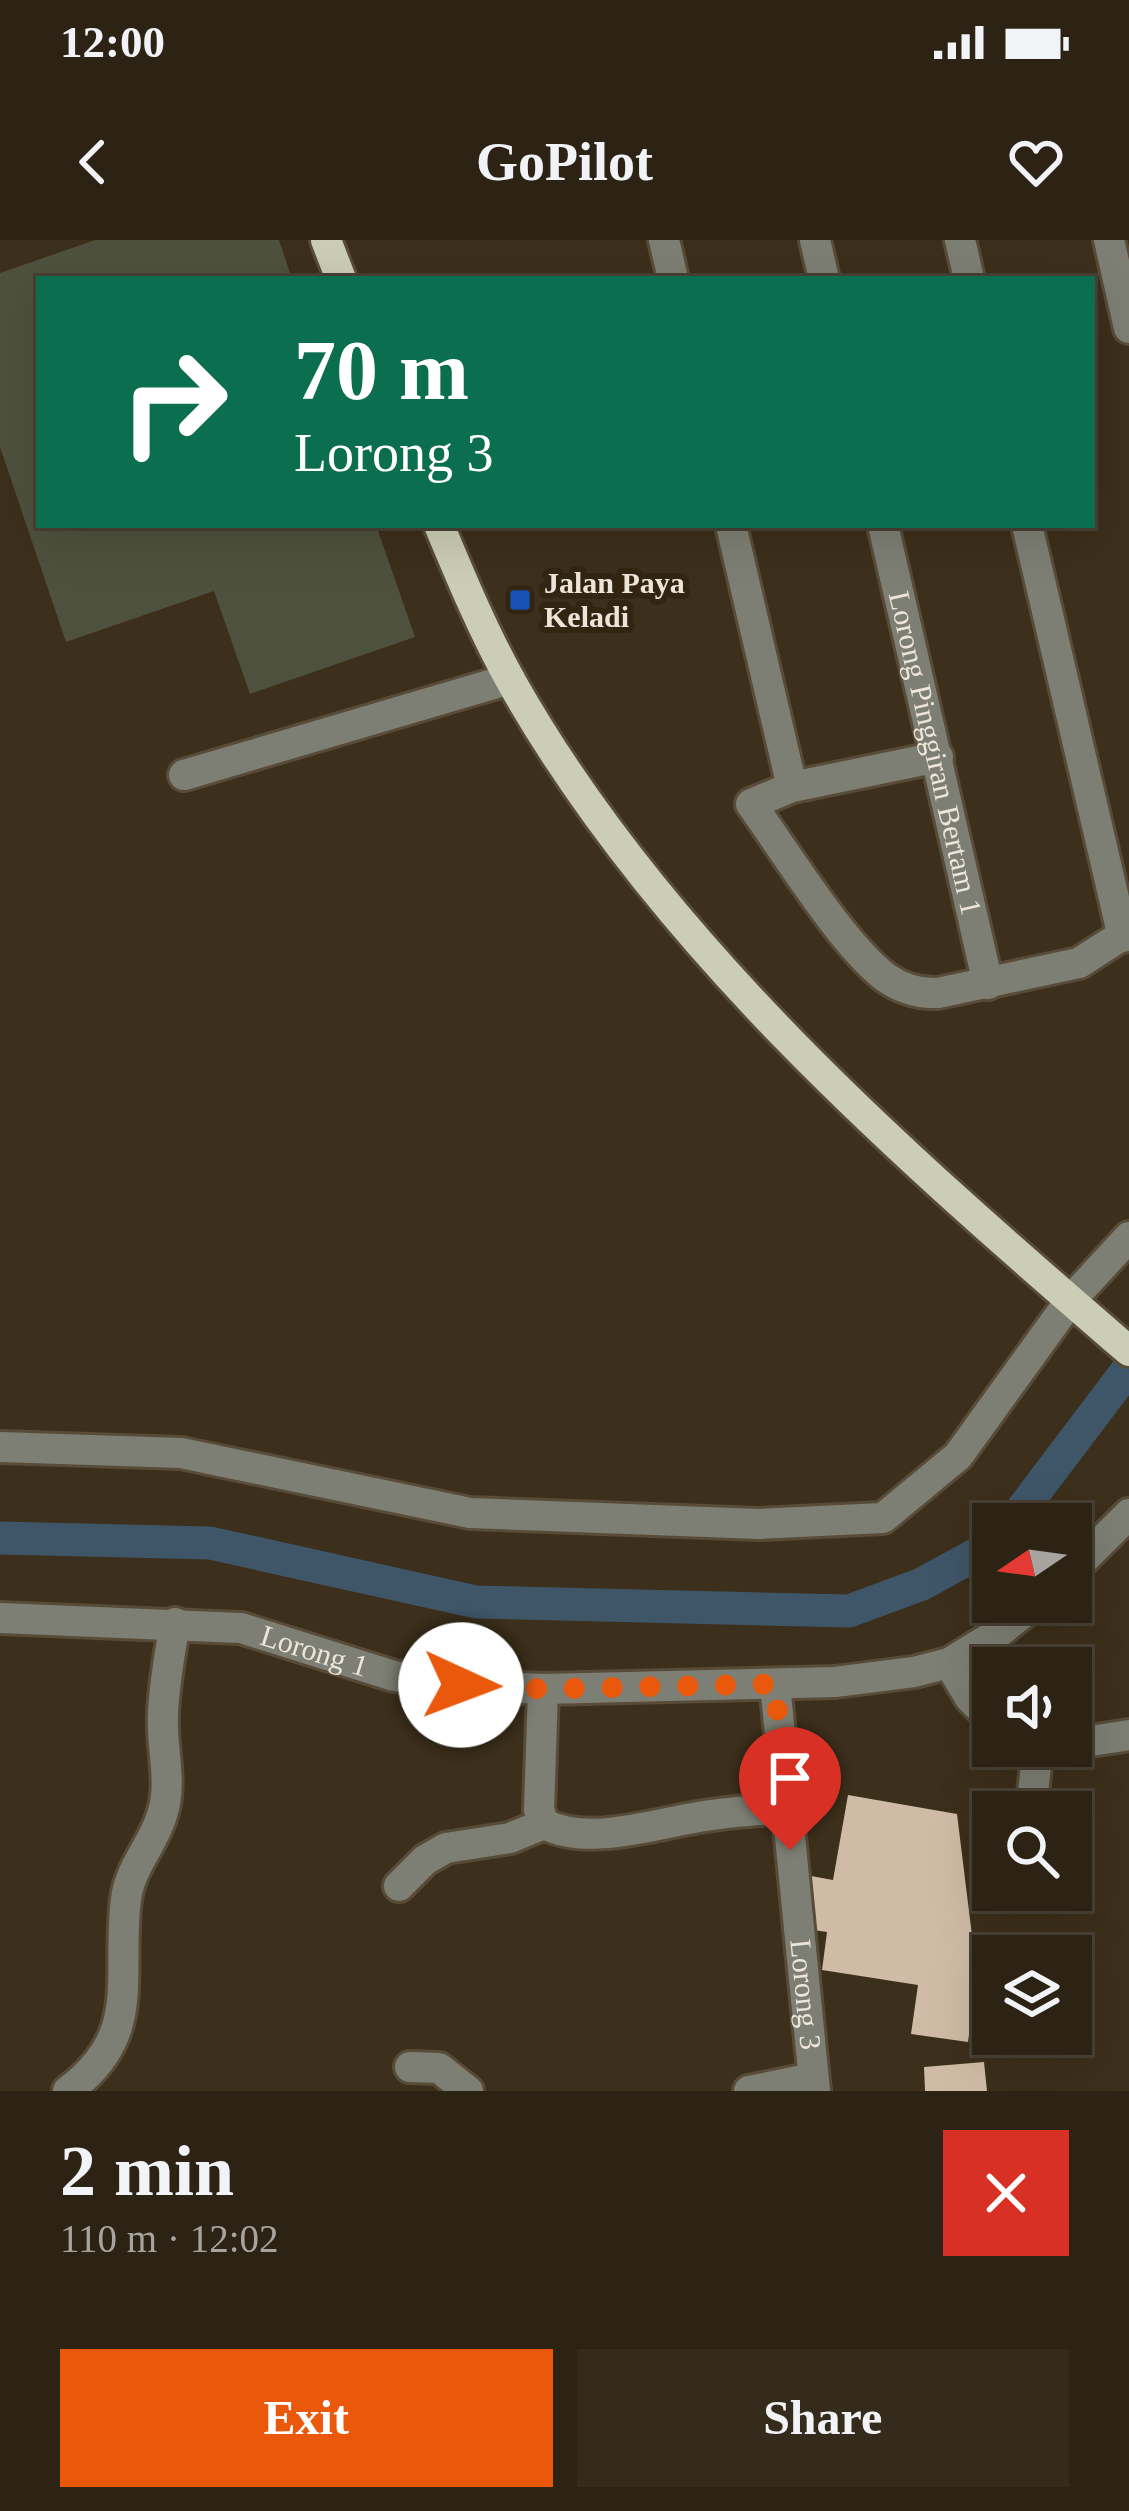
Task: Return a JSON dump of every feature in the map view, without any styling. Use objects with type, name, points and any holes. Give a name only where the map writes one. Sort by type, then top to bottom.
[{"type":"main road","points":[[326,240],[342,276]]},
{"type":"main road","points":[[336,240],[342,276]]},
{"type":"main road","points":[[440,528],[509,679],[603,823],[763,1014],[843,1096],[1129,1351]]},
{"type":"street","points":[[664,240],[672,276]]},
{"type":"street","points":[[815,240],[823,276]]},
{"type":"street","points":[[960,240],[968,276]]},
{"type":"street","points":[[1109,240],[1129,328]]},
{"type":"street","points":[[731,528],[792,788]]},
{"type":"street","name":"Lorong Pinggiran Bertam 1","points":[[884,528],[988,984]]},
{"type":"street","points":[[938,758],[792,788],[751,804],[852,942],[886,977],[919,994],[988,984],[1079,963],[1126,934],[1028,528]]},
{"type":"street","points":[[184,775],[509,679]]},
{"type":"street","points":[[0,1447],[181,1453],[470,1513],[759,1524],[883,1518],[958,1456],[1070,1301],[1129,1237]]},
{"type":"street","points":[[1092,1551],[1129,1514]]},
{"type":"street","name":"Lorong 1","points":[[0,1618],[241,1628],[394,1676],[543,1689],[775,1684],[888,1676],[949,1663],[1011,1623]]},
{"type":"street","points":[[68,2091],[111,2047],[121,2015],[126,1898],[136,1865],[162,1817],[167,1789],[163,1718],[175,1623]]},
{"type":"street","points":[[949,1663],[972,1700]]},
{"type":"street","name":"Lorong 3","points":[[775,1684],[814,2084]]},
{"type":"street","points":[[543,1689],[538,1790],[544,1824]]},
{"type":"street","points":[[1092,1741],[1129,1735]]},
{"type":"street","points":[[399,1886],[425,1860],[446,1848],[510,1838],[544,1824],[556,1830],[602,1832],[712,1814],[787,1808]]},
{"type":"street","points":[[410,2067],[439,2068],[468,2091]]},
{"type":"street","points":[[748,2091],[814,2084]]},
{"type":"green space","points":[[95,240],[279,240],[291,276],[36,276],[36,528],[377,528],[415,637],[250,694],[214,591],[66,642],[0,447],[0,273]]},
{"type":"building","points":[[848,1795],[957,1814],[972,1936],[968,2042],[911,2034],[918,1985],[822,1970],[827,1932],[806,1929],[800,1874],[833,1880]]},
{"type":"building","points":[[984,2062],[987,2091],[925,2091],[924,2067]]},
{"type":"waterway","points":[[1027,1503],[1129,1368]]},
{"type":"waterway","points":[[0,1538],[210,1543],[476,1602],[849,1611],[922,1584],[972,1557]]},
{"type":"place","name":"Jalan Paya Keladi","points":[[520,600]]},
{"type":"route","points":[[461,1685],[543,1689],[775,1684],[790,1850]]}]
